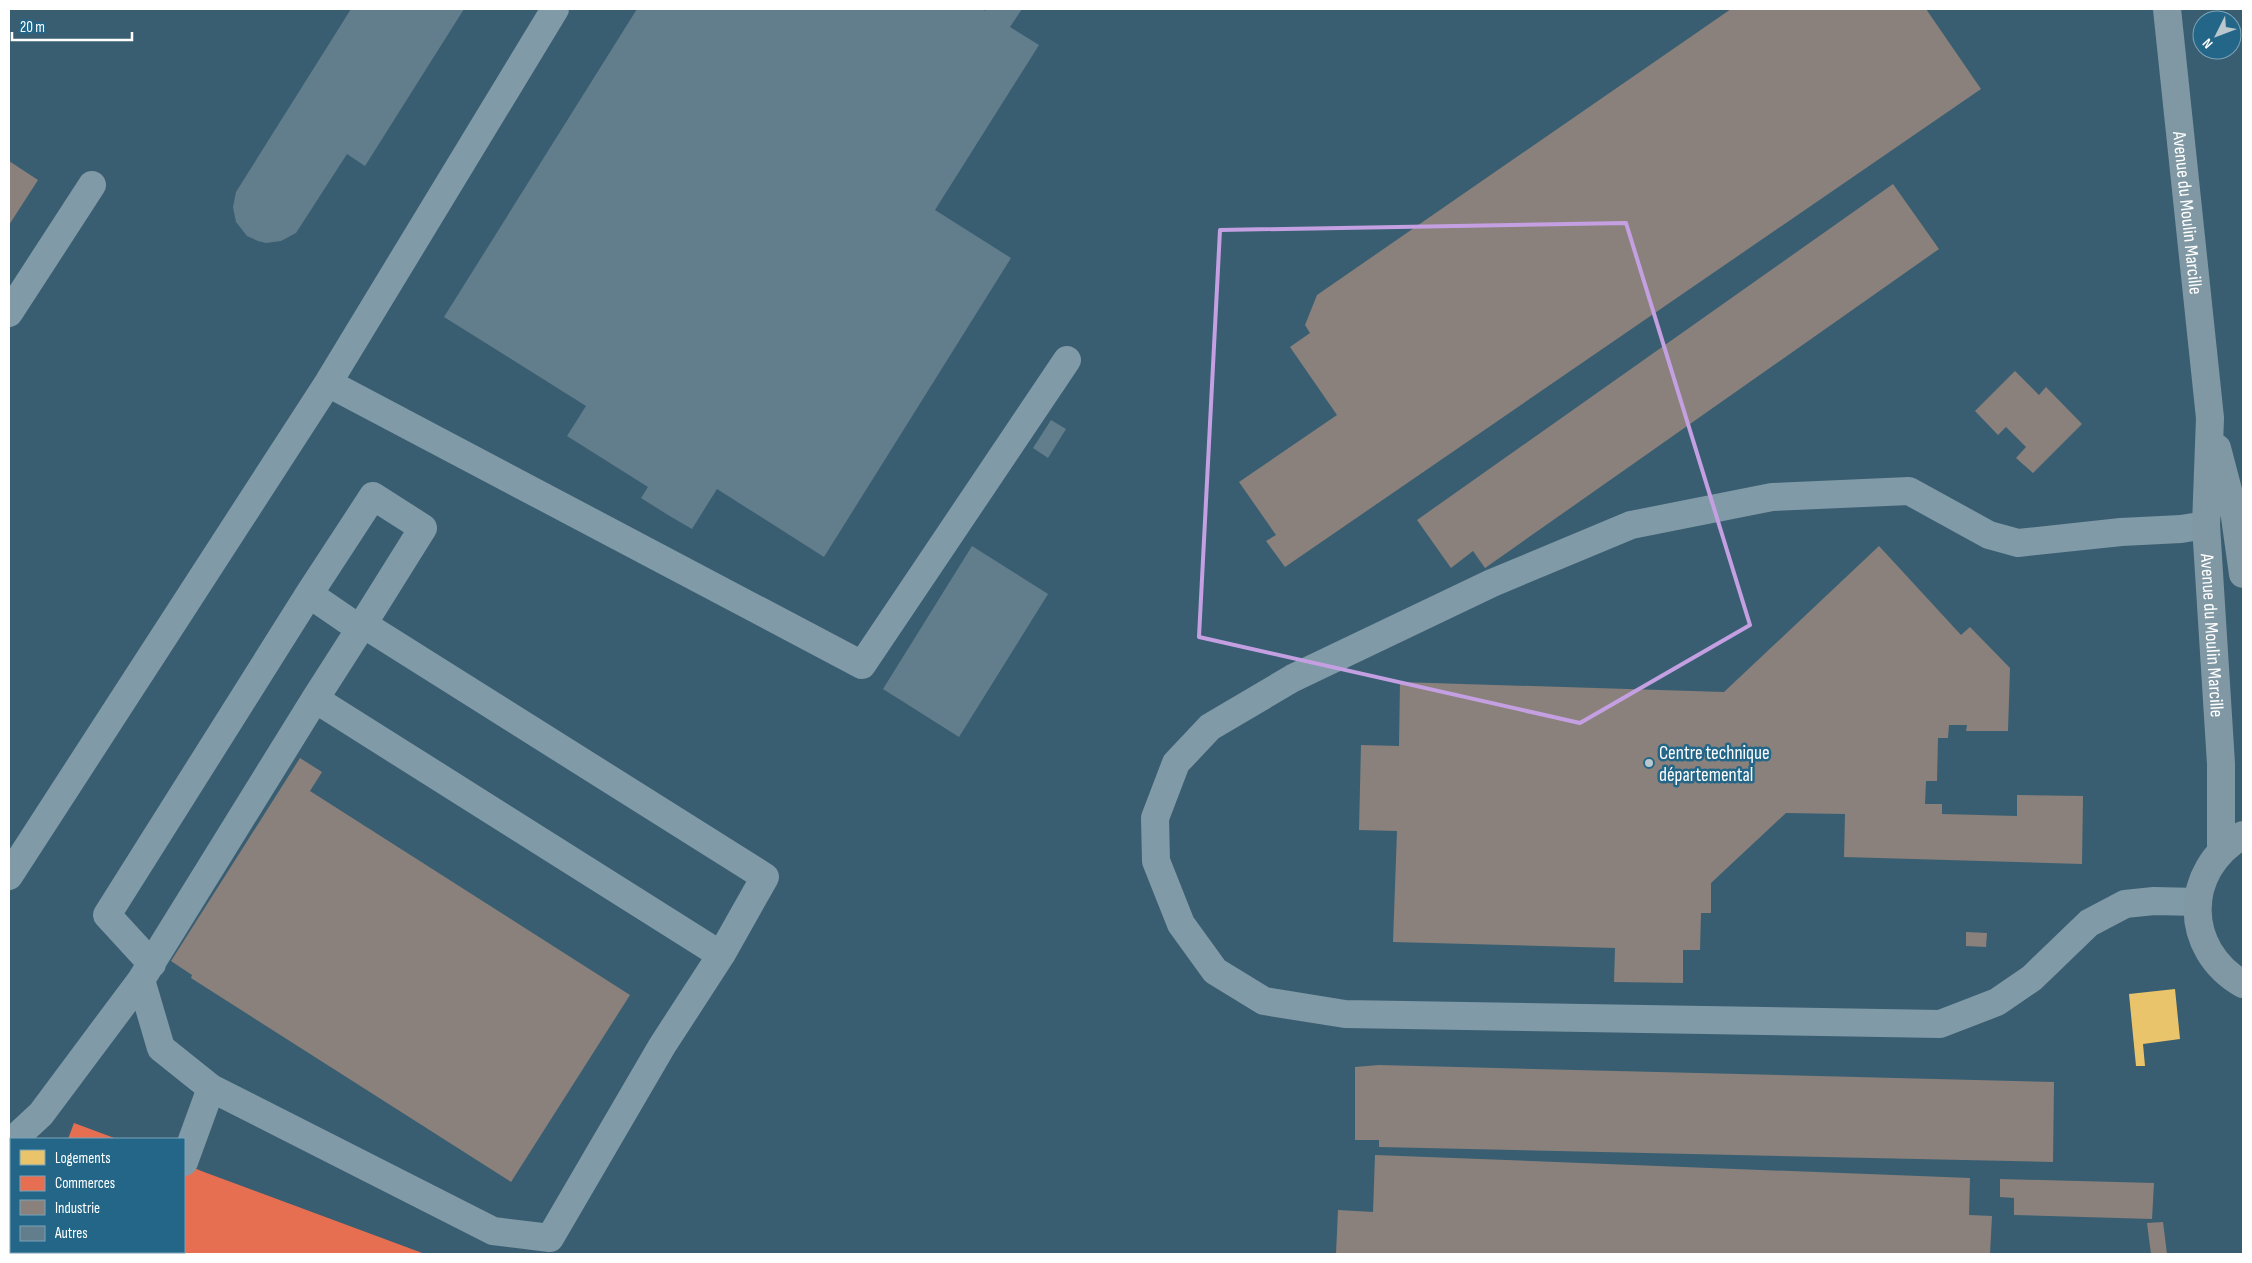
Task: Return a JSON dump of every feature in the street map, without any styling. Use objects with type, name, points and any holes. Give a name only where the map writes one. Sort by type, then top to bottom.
[{"type":"main road","name":"Avenue du Moulin Marcille","points":[[2167,9],[2210,418],[2206,525],[2221,764],[2222,851]]},
{"type":"main road","name":"Avenue du Moulin Marcille","points":[[2210,418],[2235,517],[2243,574]]},
{"type":"main road","points":[[2243,835],[2222,851],[2205,874],[2198,902],[2200,930],[2205,944],[2212,957],[2237,981],[2243,1004]]},
{"type":"lane","points":[[9,876],[328,383],[555,9]]},
{"type":"lane","points":[[9,313],[92,185]]},
{"type":"lane","points":[[328,383],[862,665],[1067,360]]},
{"type":"lane","points":[[2198,902],[2154,901],[2125,904],[2089,923],[2032,978],[1997,1002],[1940,1024],[1345,1014],[1264,1001],[1214,971],[1181,924],[1156,861],[1155,818],[1176,763],[1210,727],[1293,678],[1492,582],[1631,525],[1772,497],[1909,491],[1989,535],[2018,543],[2120,532],[2181,529],[2206,525]]},
{"type":"lane","points":[[15,1138],[42,1114],[147,972],[315,700],[361,627],[423,528],[373,496],[309,594],[107,915],[147,972],[161,1048],[210,1088],[493,1232],[550,1238],[662,1046],[721,955],[765,877],[361,627],[309,594]]},
{"type":"lane","points":[[315,700],[721,955]]},
{"type":"lane","points":[[185,1159],[210,1088]]},
{"type":"highlighted area","points":[[1626,223],[1750,625],[1580,723],[1199,637],[1220,230]]},
{"type":"building: Logements","points":[[2175,989],[2180,1039],[2143,1044],[2145,1066],[2136,1066],[2129,994]]},
{"type":"building: Commerces","points":[[74,1123],[114,1138],[68,1138]]},
{"type":"building: Commerces","points":[[185,1164],[425,1254],[25,1254],[185,1253]]},
{"type":"building: Industrie","points":[[1731,9],[1926,9],[1981,89],[1285,567],[1266,541],[1276,535],[1239,482],[1337,415],[1290,347],[1310,333],[1305,325],[1317,295]]},
{"type":"building: Industrie","points":[[9,161],[38,180],[9,225]]},
{"type":"building: Industrie","points":[[1893,184],[1939,249],[1485,568],[1473,551],[1451,568],[1417,520]]},
{"type":"building: Industrie","points":[[2015,371],[2039,395],[2046,387],[2082,424],[2033,473],[2016,458],[2026,447],[2006,427],[1998,435],[1975,411]]},
{"type":"building: Industrie","name":"Centre technique départemental","points":[[1879,546],[1961,635],[1970,627],[2010,668],[2008,731],[1966,731],[1967,725],[1949,725],[1948,738],[1938,738],[1937,781],[1926,781],[1925,804],[1942,804],[1942,814],[2017,816],[2017,795],[2083,796],[2082,864],[1844,857],[1845,814],[1786,813],[1711,883],[1711,913],[1701,913],[1700,950],[1683,950],[1683,983],[1614,982],[1615,948],[1393,942],[1397,831],[1359,830],[1361,745],[1399,746],[1400,682],[1724,692]]},
{"type":"building: Industrie","points":[[300,758],[322,772],[310,791],[630,995],[511,1182],[191,978],[192,975],[171,961]]},
{"type":"building: Industrie","points":[[1966,932],[1987,933],[1986,947],[1966,946]]},
{"type":"building: Industrie","points":[[1379,1065],[2054,1082],[2053,1162],[1379,1147],[1379,1140],[1355,1140],[1355,1067]]},
{"type":"building: Industrie","points":[[1375,1155],[1970,1178],[1969,1215],[1992,1216],[1990,1254],[1336,1254],[1338,1210],[1373,1212]]},
{"type":"building: Industrie","points":[[2000,1179],[2154,1183],[2152,1219],[2014,1215],[2014,1198],[2000,1197]]},
{"type":"building: Industrie","points":[[2163,1222],[2167,1254],[2151,1254],[2147,1223]]},
{"type":"building: Autres","points":[[351,9],[464,9],[365,166],[347,154],[296,233],[281,241],[266,243],[258,241],[247,236],[236,222],[233,207],[236,192]]},
{"type":"building: Autres","points":[[637,9],[982,9],[985,11],[986,9],[1022,9],[1010,27],[1039,45],[935,210],[1011,258],[824,557],[717,489],[692,529],[641,498],[648,487],[567,436],[586,406],[444,317]]},
{"type":"building: Autres","points":[[1051,420],[1066,429],[1048,458],[1033,448]]},
{"type":"building: Autres","points":[[972,546],[1048,594],[959,737],[883,689]]},
{"type":"place","name":"Centre technique départemental","points":[[1649,763]]}]
